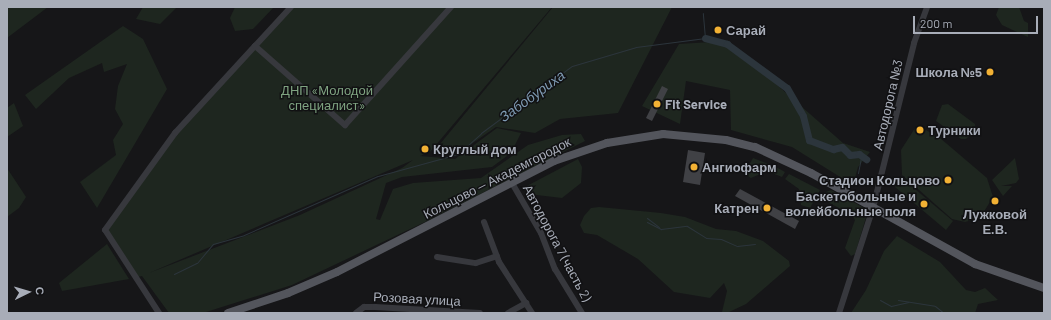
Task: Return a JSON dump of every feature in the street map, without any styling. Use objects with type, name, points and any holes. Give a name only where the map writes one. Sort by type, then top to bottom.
[{"type":"main road","name":"Кольцово — Академгородок","points":[[228,313],[288,293],[337,272],[554,161],[595,146],[647,135],[693,136],[755,147],[810,173],[975,264],[1044,288]]},
{"type":"street","points":[[159,313],[105,230],[175,133],[291,7]]},
{"type":"street","points":[[255,46],[345,125],[451,7]]},
{"type":"street","name":"Автодорога №3","points":[[839,313],[873,208],[914,43],[927,7]]},
{"type":"street","name":"Автодорога 7 (часть 2)","points":[[512,183],[530,212],[555,269],[582,313]]},
{"type":"street","points":[[484,222],[497,256],[532,313]]},
{"type":"street","points":[[437,257],[476,263],[497,256]]},
{"type":"street","points":[[508,313],[526,303]]},
{"type":"street","name":"Розовая улица","points":[[356,313],[364,308],[375,307],[480,313]]},
{"type":"green space","points":[[7,7],[48,7],[7,38]]},
{"type":"green space","points":[[143,7],[177,7],[160,24],[136,19]]},
{"type":"green space","points":[[235,7],[274,7],[253,29],[235,31],[230,18]]},
{"type":"green space","name":"ДНП «Молодой специалист»","points":[[287,7],[552,7],[430,152],[420,156],[455,159],[497,128],[521,133],[511,153],[492,167],[402,177],[386,183],[376,219],[380,220],[393,189],[413,183],[481,178],[528,145],[562,135],[581,134],[585,141],[429,220],[292,285],[203,313],[169,313],[142,276],[138,277],[106,228],[149,166]],"holes":[[[413,160],[402,168],[300,215],[149,273]]]},
{"type":"green space","points":[[553,7],[672,7],[618,113],[560,119],[535,133],[496,127],[457,154],[440,144]]},
{"type":"green space","points":[[999,7],[1019,7],[1024,21],[1028,23],[1028,37],[1002,25],[996,15]]},
{"type":"green space","points":[[123,26],[143,39],[167,89],[97,208],[80,182],[116,155],[113,140],[123,124],[115,109],[118,86],[127,64],[104,72],[102,63],[69,78],[36,109],[25,95]]},
{"type":"green space","points":[[727,41],[843,143],[870,152],[858,167],[853,185],[792,147],[731,130],[730,90],[686,81],[680,124],[642,106],[679,44]]},
{"type":"green space","points":[[14,103],[23,126],[7,137],[7,108]]},
{"type":"green space","points":[[948,104],[975,124],[975,130],[966,139],[961,139],[936,121],[942,105]]},
{"type":"green space","name":"Стадион Кольцово","points":[[917,125],[940,138],[987,178],[993,197],[980,218],[965,222],[952,219],[902,175],[901,150]]},
{"type":"green space","points":[[753,158],[785,172],[782,177],[767,171],[751,178],[744,174]]},
{"type":"green space","points":[[1015,158],[1019,179],[1016,183],[1001,186],[1012,186],[1003,196],[992,180]]},
{"type":"green space","points":[[578,159],[582,167],[581,183],[562,198],[528,194],[523,188]]},
{"type":"green space","points":[[7,168],[26,197],[19,208],[7,217]]},
{"type":"green space","points":[[789,174],[820,190],[810,208],[801,205],[799,189],[785,179]]},
{"type":"green space","name":"Баскетобольные и волейбольные поля","points":[[903,179],[953,221],[946,230],[895,187]]},
{"type":"green space","points":[[831,190],[864,208],[867,214],[855,254],[851,256],[845,248],[855,220],[852,215],[822,199],[826,192]]},
{"type":"green space","points":[[599,207],[661,213],[685,217],[716,229],[736,231],[763,241],[789,261],[790,266],[746,304],[727,313],[722,312],[727,291],[724,283],[710,298],[674,292],[638,259],[597,235],[584,233],[580,225],[584,216],[591,208]]},
{"type":"green space","points":[[897,236],[940,262],[966,290],[975,292],[985,288],[998,300],[978,304],[975,313],[851,313],[866,290],[884,251]]},
{"type":"green space","points":[[107,244],[129,279],[62,291],[59,283]]},
{"type":"building","name":"Fit Service","points":[[662,86],[668,89],[652,121],[646,118]]},
{"type":"building","name":"Ангиофарм","points":[[688,150],[705,153],[700,185],[683,182]]},
{"type":"building","name":"Катрен","points":[[740,189],[799,221],[795,229],[735,196]]},
{"type":"waterway","name":"Забобуриха","points":[[174,274],[197,263],[213,244],[244,235],[378,176],[458,154],[481,133],[572,66],[636,47],[705,38],[703,13]]},
{"type":"waterway","name":"Забобуриха","points":[[705,38],[727,44],[787,88],[803,116],[809,140],[833,149],[842,147],[850,155],[859,154],[866,159]]},
{"type":"waterway","points":[[858,173],[861,158]]},
{"type":"waterway","points":[[647,218],[659,227]]},
{"type":"waterway","points":[[647,222],[661,229],[687,226],[706,238],[721,239],[737,246],[755,244]]},
{"type":"waterway","points":[[880,300],[891,306],[909,302]]},
{"type":"waterway","name":"Забобуриха","points":[[898,300],[935,306],[944,313]]},
{"type":"place","name":"Сарай","points":[[718,30]]},
{"type":"place","name":"Школа №5","points":[[990,72]]},
{"type":"place","name":"Fit Service","points":[[657,104]]},
{"type":"place","name":"Турники","points":[[920,130]]},
{"type":"place","name":"Круглый дом","points":[[425,149]]},
{"type":"place","name":"Ангиофарм","points":[[694,167]]},
{"type":"place","name":"Стадион Кольцово","points":[[948,180]]},
{"type":"place","name":"Лужковой Е.В.","points":[[995,201]]},
{"type":"place","name":"Баскетобольные и волейбольные поля","points":[[924,204]]},
{"type":"place","name":"Катрен","points":[[767,208]]}]
